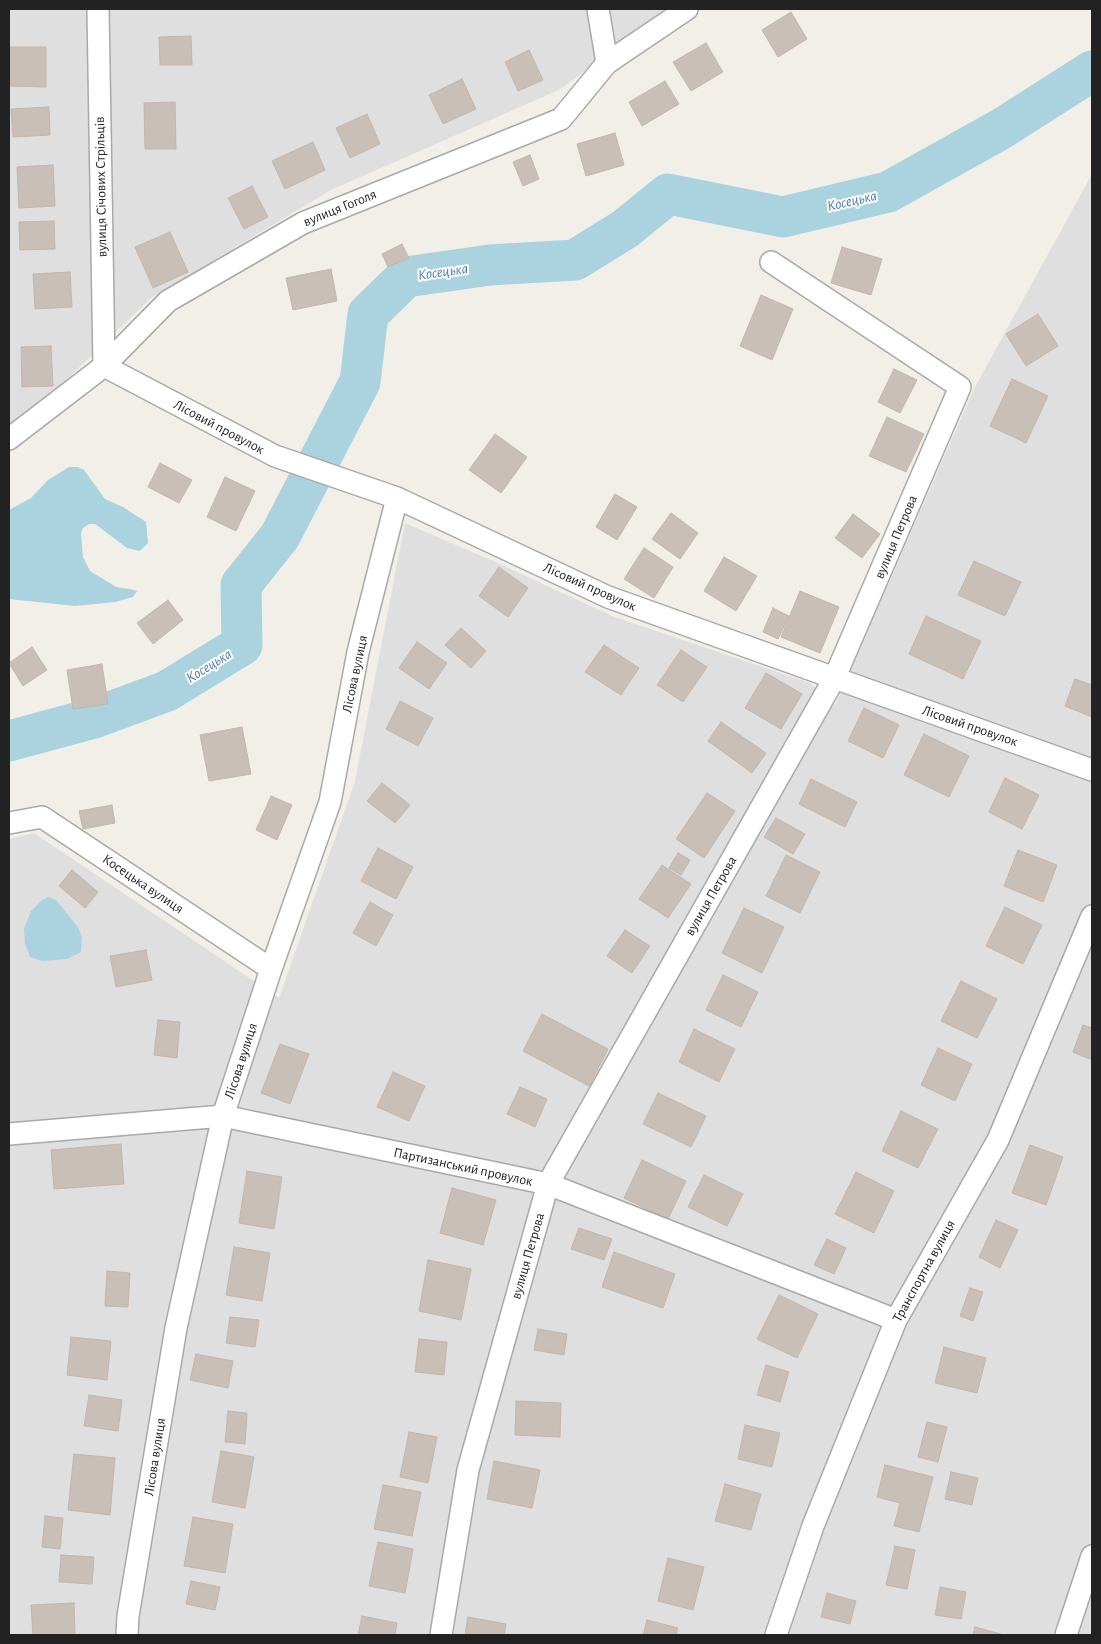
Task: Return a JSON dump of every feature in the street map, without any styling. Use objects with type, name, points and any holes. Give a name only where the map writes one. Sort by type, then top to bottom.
[{"type":"street","name":"вулиця Січових Стрільців","points":[[98,9],[104,366]]},
{"type":"street","points":[[598,9],[607,63]]},
{"type":"street","name":"вулиця Гоголя","points":[[9,440],[104,366],[168,301],[303,222],[561,119],[607,63],[687,9]]},
{"type":"street","name":"вулиця Петрова","points":[[441,1635],[468,1470],[548,1184],[834,679],[960,387],[771,262]]},
{"type":"street","name":"Лісовий провулок","points":[[104,366],[275,456],[397,498],[608,598],[1092,770]]},
{"type":"street","name":"Лісова вулиця","points":[[127,1635],[128,1616],[176,1328],[223,1116],[330,802],[358,652],[397,498]]},
{"type":"street","name":"Косецька вулиця","points":[[9,823],[42,817],[272,969]]},
{"type":"street","name":"Транспортна вулиця","points":[[776,1635],[813,1526],[896,1320],[998,1140],[1092,916]]},
{"type":"street","name":"Партизанський провулок","points":[[9,1134],[223,1116],[548,1184],[896,1320]]},
{"type":"street","points":[[1066,1635],[1092,1556]]},
{"type":"shaded area","points":[[9,9],[671,9],[620,44],[561,89],[331,190],[151,298],[61,385],[9,425]]},
{"type":"shaded area","points":[[1092,174],[1092,1635],[9,1635],[9,839],[34,833],[279,998],[355,781],[405,523],[500,564],[612,616],[810,683],[835,705],[974,389]]},
{"type":"water","points":[[69,467],[78,467],[84,470],[105,499],[123,507],[146,522],[148,543],[140,551],[127,548],[95,524],[89,524],[83,528],[81,533],[83,557],[90,571],[116,587],[137,591],[133,597],[115,602],[75,606],[9,599],[9,510],[31,498],[48,480]]},
{"type":"water","points":[[48,897],[56,900],[78,927],[82,937],[81,952],[67,959],[42,961],[30,957],[25,944],[24,929],[31,911]]},
{"type":"building","points":[[791,12],[807,39],[778,57],[762,30]]},
{"type":"building","points":[[191,36],[192,65],[160,65],[159,37]]},
{"type":"building","points":[[706,43],[723,72],[691,91],[673,62]]},
{"type":"building","points":[[9,47],[46,47],[46,87],[9,86]]},
{"type":"building","points":[[529,50],[543,80],[518,91],[505,62]]},
{"type":"building","points":[[462,79],[476,109],[443,124],[429,95]]},
{"type":"building","points":[[665,81],[679,104],[642,126],[629,102]]},
{"type":"building","points":[[175,102],[176,149],[145,149],[144,103]]},
{"type":"building","points":[[49,107],[50,135],[13,137],[11,109]]},
{"type":"building","points":[[367,114],[380,144],[350,158],[336,128]]},
{"type":"building","points":[[615,133],[624,165],[586,176],[577,144]]},
{"type":"building","points":[[313,142],[325,170],[285,189],[272,161]]},
{"type":"building","points":[[530,155],[539,179],[523,186],[513,162]]},
{"type":"building","points":[[53,165],[55,206],[19,208],[17,167]]},
{"type":"building","points":[[252,186],[268,217],[244,229],[228,198]]},
{"type":"building","points":[[54,221],[55,249],[20,250],[19,222]]},
{"type":"building","points":[[170,232],[188,272],[153,288],[135,247]]},
{"type":"building","points":[[402,244],[409,258],[388,267],[382,254]]},
{"type":"building","points":[[842,247],[882,259],[871,295],[831,283]]},
{"type":"building","points":[[331,269],[337,301],[293,310],[286,278]]},
{"type":"building","points":[[70,272],[72,307],[35,309],[33,274]]},
{"type":"building","points":[[761,295],[793,309],[772,360],[740,346]]},
{"type":"building","points":[[1038,314],[1058,346],[1026,366],[1006,334]]},
{"type":"building","points":[[51,346],[53,386],[22,387],[21,347]]},
{"type":"building","points":[[894,369],[917,380],[900,413],[878,402]]},
{"type":"building","points":[[1012,379],[1048,396],[1026,443],[990,426]]},
{"type":"building","points":[[887,417],[924,434],[906,472],[869,456]]},
{"type":"building","points":[[495,434],[527,457],[501,493],[469,470]]},
{"type":"building","points":[[160,463],[192,480],[179,503],[148,487]]},
{"type":"building","points":[[225,477],[255,491],[236,531],[207,517]]},
{"type":"building","points":[[615,494],[637,507],[617,540],[596,527]]},
{"type":"building","points":[[671,513],[698,533],[680,559],[652,539]]},
{"type":"building","points":[[853,514],[880,534],[862,558],[835,538]]},
{"type":"building","points":[[644,548],[673,567],[654,598],[624,579]]},
{"type":"building","points":[[724,557],[757,576],[736,611],[704,591]]},
{"type":"building","points":[[974,561],[1021,582],[1005,616],[958,595]]},
{"type":"building","points":[[499,567],[528,588],[508,617],[479,596]]},
{"type":"building","points":[[800,591],[839,607],[820,653],[781,637]]},
{"type":"building","points":[[168,600],[183,620],[153,644],[137,623]]},
{"type":"building","points":[[773,608],[789,616],[778,639],[763,632]]},
{"type":"building","points":[[926,616],[981,641],[963,679],[909,654]]},
{"type":"building","points":[[461,628],[486,651],[471,668],[445,645]]},
{"type":"building","points":[[417,642],[447,663],[429,689],[399,668]]},
{"type":"building","points":[[604,645],[639,668],[621,695],[585,672]]},
{"type":"building","points":[[32,647],[47,670],[23,686],[9,663]]},
{"type":"building","points":[[681,650],[707,667],[683,702],[657,685]]},
{"type":"building","points":[[102,664],[108,704],[73,709],[67,670]]},
{"type":"building","points":[[766,673],[802,694],[781,729],[745,708]]},
{"type":"building","points":[[1075,679],[1092,685],[1092,717],[1065,706]]},
{"type":"building","points":[[400,701],[433,718],[418,746],[386,729]]},
{"type":"building","points":[[864,708],[899,725],[883,758],[848,741]]},
{"type":"building","points":[[721,722],[766,753],[752,773],[708,741]]},
{"type":"building","points":[[242,727],[251,774],[209,781],[200,735]]},
{"type":"building","points":[[924,734],[969,756],[949,797],[904,775]]},
{"type":"building","points":[[1005,778],[1039,795],[1022,829],[989,812]]},
{"type":"building","points":[[811,779],[857,802],[845,827],[799,804]]},
{"type":"building","points":[[382,783],[410,805],[395,823],[367,801]]},
{"type":"building","points":[[707,793],[735,811],[704,858],[676,839]]},
{"type":"building","points":[[271,796],[292,805],[277,840],[256,830]]},
{"type":"building","points":[[112,805],[115,823],[83,829],[79,811]]},
{"type":"building","points":[[776,818],[805,834],[793,854],[764,837]]},
{"type":"building","points":[[378,848],[413,867],[396,899],[361,881]]},
{"type":"building","points":[[1018,850],[1057,865],[1043,902],[1004,886]]},
{"type":"building","points":[[678,853],[690,860],[681,875],[669,868]]},
{"type":"building","points":[[786,855],[820,872],[800,913],[766,896]]},
{"type":"building","points":[[662,865],[691,884],[668,918],[639,899]]},
{"type":"building","points":[[72,870],[98,892],[85,908],[59,886]]},
{"type":"building","points":[[370,902],[393,915],[376,946],[353,933]]},
{"type":"building","points":[[1005,907],[1042,925],[1023,964],[986,946]]},
{"type":"building","points":[[744,908],[784,927],[762,973],[722,953]]},
{"type":"building","points":[[625,930],[650,946],[632,973],[607,956]]},
{"type":"building","points":[[146,950],[152,980],[116,987],[110,956]]},
{"type":"building","points":[[723,975],[758,992],[741,1027],[706,1010]]},
{"type":"building","points":[[961,981],[997,999],[977,1038],[941,1021]]},
{"type":"building","points":[[542,1014],[608,1049],[589,1086],[523,1051]]},
{"type":"building","points":[[158,1020],[180,1022],[177,1058],[154,1055]]},
{"type":"building","points":[[1083,1025],[1092,1028],[1092,1060],[1073,1052]]},
{"type":"building","points":[[694,1029],[735,1049],[719,1082],[679,1062]]},
{"type":"building","points":[[280,1044],[309,1054],[290,1104],[261,1093]]},
{"type":"building","points":[[938,1048],[972,1064],[955,1101],[921,1085]]},
{"type":"building","points":[[393,1072],[425,1086],[409,1121],[377,1107]]},
{"type":"building","points":[[520,1087],[547,1099],[535,1127],[507,1114]]},
{"type":"building","points":[[658,1093],[706,1116],[691,1147],[643,1124]]},
{"type":"building","points":[[901,1111],[938,1129],[918,1168],[882,1151]]},
{"type":"building","points":[[121,1144],[124,1184],[54,1189],[51,1150]]},
{"type":"building","points":[[1030,1145],[1063,1157],[1046,1205],[1012,1193]]},
{"type":"building","points":[[642,1160],[686,1181],[668,1219],[624,1198]]},
{"type":"building","points":[[247,1171],[282,1177],[274,1229],[239,1223]]},
{"type":"building","points":[[856,1172],[894,1191],[874,1233],[835,1214]]},
{"type":"building","points":[[704,1175],[743,1194],[727,1226],[688,1207]]},
{"type":"building","points":[[452,1188],[496,1200],[483,1245],[440,1233]]},
{"type":"building","points":[[996,1220],[1018,1230],[1000,1268],[979,1257]]},
{"type":"building","points":[[579,1228],[612,1239],[604,1260],[571,1249]]},
{"type":"building","points":[[827,1239],[846,1248],[834,1274],[814,1265]]},
{"type":"building","points":[[234,1247],[270,1253],[262,1301],[226,1295]]},
{"type":"building","points":[[614,1252],[675,1274],[663,1308],[602,1287]]},
{"type":"building","points":[[428,1260],[471,1269],[461,1320],[419,1311]]},
{"type":"building","points":[[107,1271],[130,1273],[128,1307],[105,1306]]},
{"type":"building","points":[[970,1288],[983,1292],[973,1321],[960,1316]]},
{"type":"building","points":[[779,1295],[818,1314],[797,1358],[757,1339]]},
{"type":"building","points":[[230,1317],[259,1320],[255,1347],[226,1343]]},
{"type":"building","points":[[538,1329],[567,1334],[564,1355],[534,1350]]},
{"type":"building","points":[[71,1337],[111,1341],[107,1380],[67,1375]]},
{"type":"building","points":[[419,1339],[447,1342],[444,1375],[415,1372]]},
{"type":"building","points":[[944,1347],[986,1358],[977,1393],[935,1383]]},
{"type":"building","points":[[196,1354],[233,1361],[228,1388],[190,1380]]},
{"type":"building","points":[[766,1365],[789,1372],[780,1402],[757,1395]]},
{"type":"building","points":[[89,1395],[122,1400],[118,1431],[84,1426]]},
{"type":"building","points":[[516,1401],[561,1403],[560,1437],[515,1435]]},
{"type":"building","points":[[228,1411],[247,1413],[245,1444],[225,1442]]},
{"type":"building","points":[[927,1422],[947,1427],[938,1462],[918,1457]]},
{"type":"building","points":[[745,1425],[780,1433],[772,1467],[738,1459]]},
{"type":"building","points":[[409,1432],[437,1437],[428,1483],[400,1477]]},
{"type":"building","points":[[221,1451],[254,1457],[245,1508],[212,1502]]},
{"type":"building","points":[[74,1454],[115,1458],[110,1515],[68,1510]]},
{"type":"building","points":[[494,1461],[540,1470],[532,1508],[487,1499]]},
{"type":"building","points":[[885,1465],[933,1477],[919,1532],[894,1526],[900,1503],[877,1497]]},
{"type":"building","points":[[951,1472],[978,1478],[972,1505],[945,1499]]},
{"type":"building","points":[[725,1484],[761,1494],[751,1530],[715,1521]]},
{"type":"building","points":[[383,1485],[421,1492],[412,1536],[374,1529]]},
{"type":"building","points":[[45,1516],[63,1518],[60,1549],[42,1547]]},
{"type":"building","points":[[193,1517],[233,1524],[225,1573],[184,1566]]},
{"type":"building","points":[[378,1542],[413,1549],[405,1593],[369,1586]]},
{"type":"building","points":[[895,1546],[915,1550],[907,1589],[886,1585]]},
{"type":"building","points":[[61,1555],[94,1557],[92,1584],[59,1582]]},
{"type":"building","points":[[668,1558],[704,1567],[693,1610],[658,1601]]},
{"type":"building","points":[[191,1581],[220,1587],[215,1610],[186,1604]]},
{"type":"building","points":[[940,1587],[966,1592],[961,1619],[935,1615]]},
{"type":"building","points":[[827,1593],[856,1601],[850,1624],[821,1617]]},
{"type":"building","points":[[74,1603],[75,1635],[33,1635],[31,1605]]},
{"type":"building","points":[[362,1616],[397,1623],[395,1635],[358,1635]]},
{"type":"building","points":[[468,1617],[506,1624],[504,1635],[465,1635]]},
{"type":"building","points":[[647,1620],[678,1628],[676,1635],[643,1635]]},
{"type":"building","points":[[975,1627],[1004,1635],[973,1635]]},
{"type":"waterway","name":"Косецька","points":[[9,741],[94,718],[167,691],[242,645],[241,585],[280,536],[360,382],[368,314],[406,277],[490,265],[575,260],[625,229],[668,194],[783,217],[888,192],[1001,129],[1092,71]]}]
